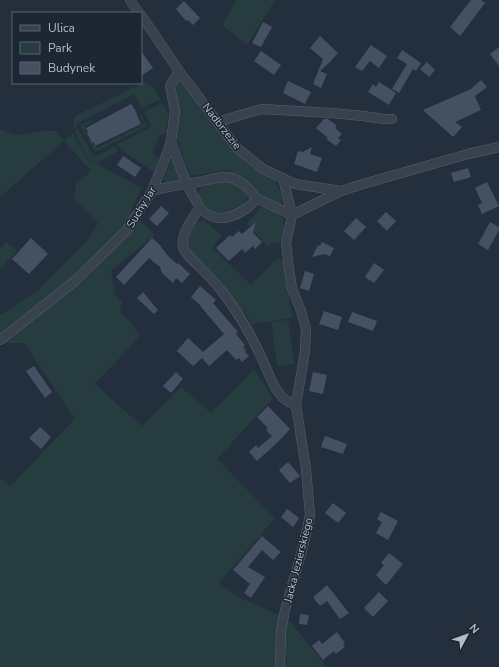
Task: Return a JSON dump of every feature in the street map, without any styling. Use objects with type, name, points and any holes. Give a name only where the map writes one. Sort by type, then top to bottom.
[{"type":"street","name":"Nadbrzezie","points":[[130,0],[139,12]]},
{"type":"street","name":"Nadbrzezie","points":[[142,17],[179,70],[237,148],[263,169],[295,184],[341,191],[468,154],[499,147]]},
{"type":"street","name":"Suchy Jar","points":[[0,340],[75,281],[127,230],[152,190],[171,142],[175,111],[170,86],[179,70]]},
{"type":"street","points":[[218,122],[262,109],[332,113],[384,120],[392,119]]},
{"type":"street","points":[[171,142],[186,183],[200,208],[206,213],[219,218],[237,215],[256,198]]},
{"type":"street","points":[[152,190],[228,177],[244,185],[256,198],[292,215]]},
{"type":"street","points":[[283,178],[292,215]]},
{"type":"street","points":[[292,215],[341,191]]},
{"type":"street","points":[[200,208],[188,225],[182,242],[183,248],[219,287],[245,324],[276,390],[286,400],[296,405]]},
{"type":"street","name":"Jacka Jezierskiego","points":[[280,667],[281,631],[285,610],[303,547],[310,515],[306,469],[296,405],[305,351],[306,330],[301,311],[292,288],[286,243],[292,215]]},
{"type":"green space","points":[[236,0],[275,0],[247,45],[222,25]]},
{"type":"green space","points":[[180,79],[230,146],[255,169],[275,179],[282,196],[282,202],[279,205],[263,197],[229,170],[190,176],[177,139],[179,111],[175,84]]},
{"type":"green space","points":[[142,83],[146,83],[154,87],[160,99],[142,108],[134,94],[76,124],[77,127],[73,129],[75,116]]},
{"type":"green space","points":[[162,103],[169,115],[166,127],[168,132],[159,135],[153,153],[159,159],[154,172],[121,150],[118,144],[151,127],[144,112]]},
{"type":"green space","points":[[139,114],[141,114],[147,126],[95,152],[80,125],[91,120],[93,122],[85,126],[89,138],[97,148],[144,124]]},
{"type":"green space","points":[[78,129],[94,157],[116,146],[118,151],[97,163],[88,159],[74,131]]},
{"type":"green space","points":[[0,130],[18,135],[43,131],[56,131],[64,141],[0,197]]},
{"type":"green space","points":[[73,133],[87,159],[142,188],[130,213],[141,221],[155,235],[111,271],[115,294],[122,302],[120,312],[131,323],[140,336],[95,384],[142,426],[181,387],[211,413],[254,369],[273,398],[217,459],[275,518],[219,583],[240,598],[287,618],[327,667],[285,667],[287,660],[284,650],[276,667],[0,667],[0,478],[10,486],[75,419],[24,343],[0,343],[0,315],[38,291],[89,239],[98,223],[74,199],[76,184],[91,171],[64,141]]},
{"type":"green space","points":[[173,158],[181,181],[166,184],[163,180]]},
{"type":"green space","points":[[222,180],[237,185],[248,196],[241,208],[228,213],[221,213],[208,208],[203,203],[198,194],[200,190],[205,185]]},
{"type":"green space","points":[[263,205],[283,218],[284,235],[282,239],[280,242],[272,243],[268,247],[247,223]]},
{"type":"green space","points":[[205,221],[222,236],[212,247],[251,285],[275,260],[280,259],[285,263],[289,280],[286,281],[293,318],[252,324],[244,311],[240,312],[188,250],[186,238],[193,223]]},
{"type":"green space","points":[[6,242],[17,250],[1,269],[0,249]]},
{"type":"green space","points":[[288,320],[294,364],[277,366],[271,322]]},
{"type":"building","points":[[471,0],[481,0],[485,3],[460,36],[450,27]]},
{"type":"building","points":[[184,1],[200,18],[193,25],[188,20],[186,21],[176,9]]},
{"type":"building","points":[[263,22],[272,27],[261,47],[252,43]]},
{"type":"building","points":[[320,36],[338,53],[320,71],[327,74],[321,88],[313,84],[323,59],[310,48]]},
{"type":"building","points":[[371,45],[387,56],[379,68],[370,61],[362,71],[355,67]]},
{"type":"building","points":[[499,47],[499,66],[490,54]]},
{"type":"building","points":[[402,50],[421,63],[416,71],[413,69],[399,93],[392,89],[407,64],[397,58]]},
{"type":"building","points":[[261,51],[281,65],[274,75],[254,61]]},
{"type":"building","points":[[142,52],[153,68],[142,75]]},
{"type":"building","points":[[427,62],[435,70],[429,77],[420,69]]},
{"type":"building","points":[[481,80],[487,87],[475,96],[481,110],[455,122],[462,127],[453,137],[423,110],[471,89]]},
{"type":"building","points":[[288,81],[311,92],[305,104],[283,93]]},
{"type":"building","points":[[379,82],[396,93],[389,105],[368,92],[373,84],[376,87]]},
{"type":"building","points":[[131,104],[141,124],[95,146],[94,142],[92,143],[87,133],[86,128]]},
{"type":"building","points":[[324,119],[328,119],[337,126],[335,128],[342,134],[338,138],[341,140],[336,146],[326,139],[328,138],[316,128]]},
{"type":"building","points":[[312,147],[310,154],[322,158],[317,172],[294,164],[298,151],[303,152]]},
{"type":"building","points":[[123,156],[141,168],[135,177],[117,165]]},
{"type":"building","points":[[468,168],[471,177],[454,182],[451,173]]},
{"type":"building","points":[[487,182],[499,206],[482,214],[478,205],[482,203],[475,188]]},
{"type":"building","points":[[161,206],[169,213],[157,226],[149,219]]},
{"type":"building","points":[[386,212],[396,221],[387,231],[377,221]]},
{"type":"building","points":[[356,218],[366,227],[354,240],[344,231]]},
{"type":"building","points":[[256,222],[253,233],[262,242],[255,249],[253,246],[245,253],[242,249],[229,261],[216,248],[230,235],[232,237],[239,231],[242,234]]},
{"type":"building","points":[[490,222],[499,227],[499,230],[488,250],[478,244]]},
{"type":"building","points":[[31,238],[48,254],[29,274],[12,259]]},
{"type":"building","points":[[152,238],[161,246],[169,257],[190,274],[182,283],[176,278],[173,283],[162,273],[160,267],[149,258],[124,285],[116,277]]},
{"type":"building","points":[[322,242],[334,248],[330,256],[324,254],[312,257],[318,245],[320,246]]},
{"type":"building","points":[[374,263],[384,270],[374,283],[365,277]]},
{"type":"building","points":[[305,271],[314,274],[309,291],[300,288]]},
{"type":"building","points":[[200,286],[216,300],[213,303],[238,332],[236,334],[245,345],[243,347],[249,356],[242,362],[239,358],[236,360],[227,350],[209,366],[202,358],[193,366],[177,351],[188,338],[203,352],[224,334],[201,306],[191,297]]},
{"type":"building","points":[[143,292],[158,310],[154,314],[137,298]]},
{"type":"building","points":[[324,311],[342,317],[338,330],[319,324]]},
{"type":"building","points":[[352,312],[377,321],[373,331],[348,322]]},
{"type":"building","points":[[34,366],[52,392],[45,398],[26,371]]},
{"type":"building","points":[[176,372],[183,379],[171,393],[163,386]]},
{"type":"building","points":[[313,372],[327,375],[323,394],[309,391]]},
{"type":"building","points":[[268,406],[290,429],[257,461],[249,452],[256,445],[258,448],[272,436],[266,430],[268,428],[257,417]]},
{"type":"building","points":[[40,427],[51,437],[41,449],[29,438]]},
{"type":"building","points":[[325,436],[347,444],[343,454],[321,447]]},
{"type":"building","points":[[288,462],[300,476],[290,483],[279,470]]},
{"type":"building","points":[[333,503],[346,513],[338,523],[325,513]]},
{"type":"building","points":[[287,509],[299,518],[293,527],[281,517]]},
{"type":"building","points":[[381,512],[398,521],[388,540],[376,533],[382,522],[377,519]]},
{"type":"building","points":[[262,536],[281,552],[273,560],[262,550],[248,567],[265,577],[251,598],[244,593],[250,584],[233,570]]},
{"type":"building","points":[[389,553],[403,564],[386,585],[376,575],[384,565],[381,563]]},
{"type":"building","points":[[327,585],[349,613],[340,619],[327,601],[322,605],[319,605],[313,597]]},
{"type":"building","points":[[379,592],[388,601],[373,617],[364,608]]},
{"type":"building","points":[[300,614],[309,615],[307,625],[299,624]]},
{"type":"building","points":[[337,632],[345,643],[343,644],[345,647],[336,654],[334,651],[323,660],[312,646],[319,640],[322,644]]}]
